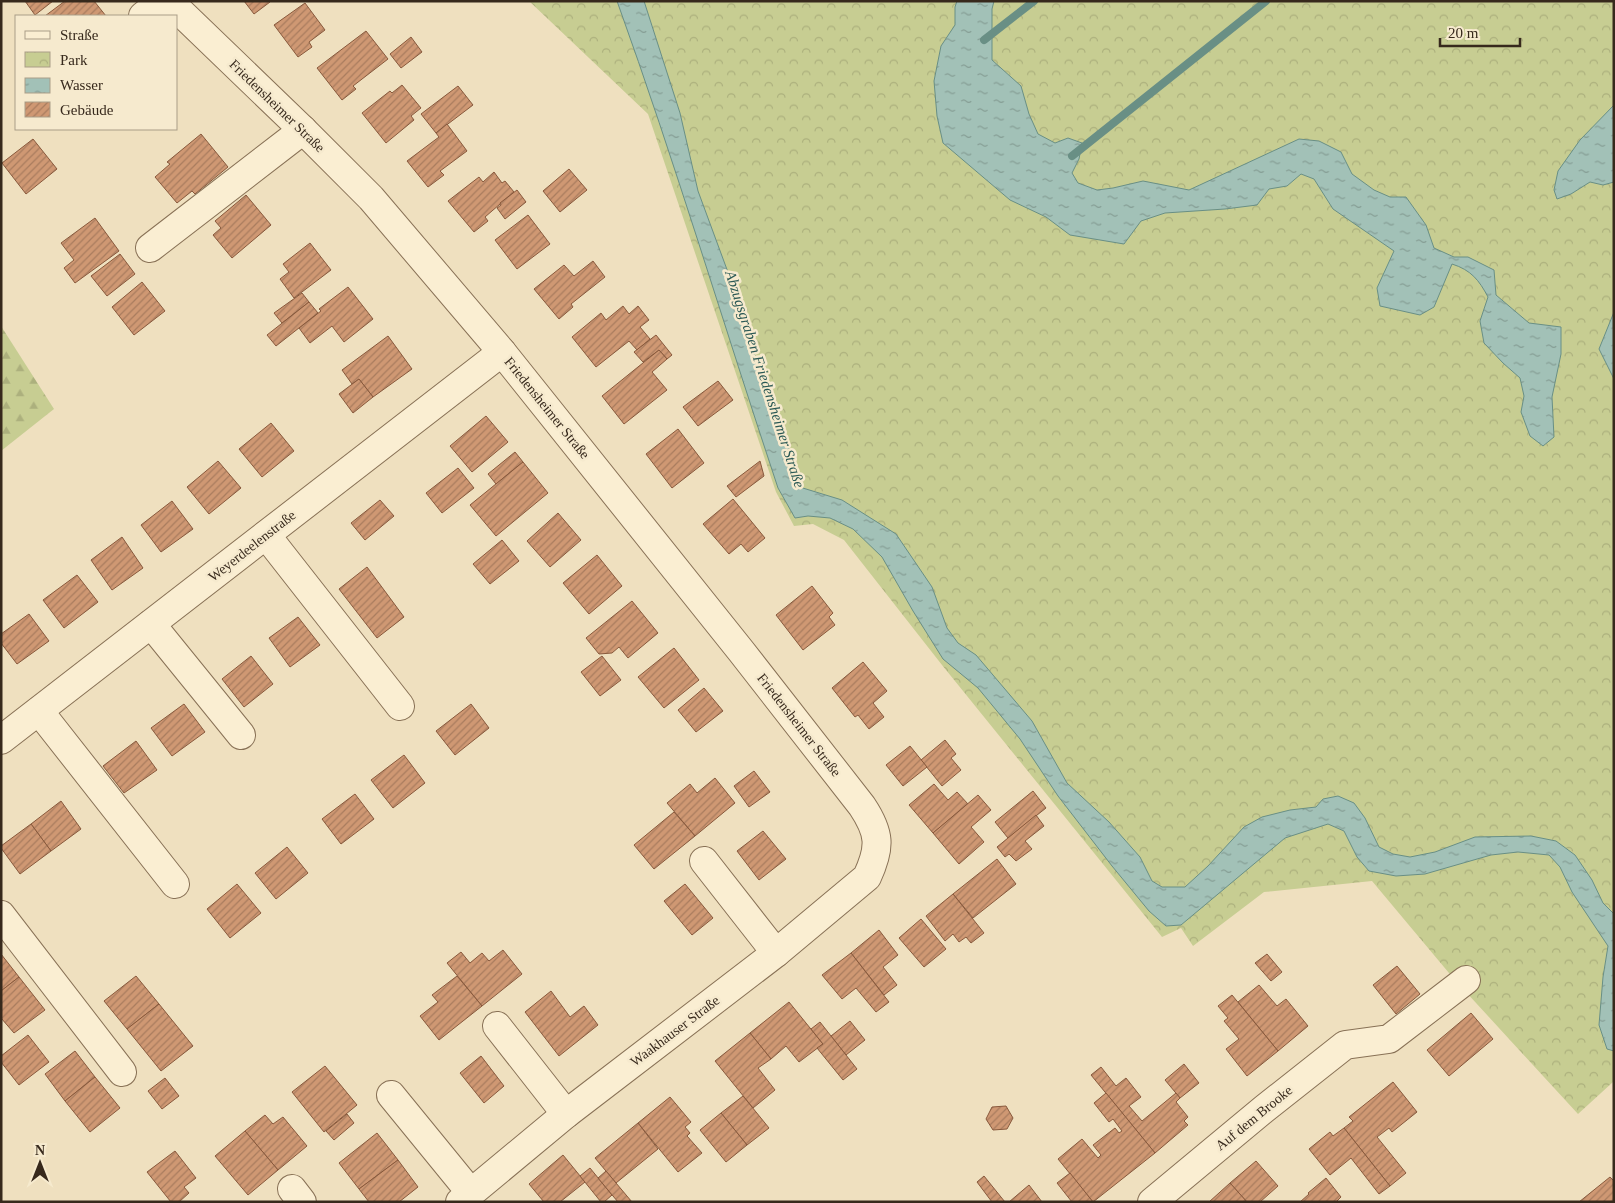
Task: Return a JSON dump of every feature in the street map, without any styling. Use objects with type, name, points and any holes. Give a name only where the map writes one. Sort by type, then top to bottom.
[{"type":"street","points":[[144,15],[162,1]]},
{"type":"street","name":"Friedensheimer Straße","points":[[169,1],[372,198],[502,352],[862,806],[872,822],[877,841],[876,850]]},
{"type":"street","points":[[150,248],[303,130]]},
{"type":"street","name":"Weyerdeelenstraße","points":[[1,740],[502,352]]},
{"type":"street","points":[[266,535],[400,706]]},
{"type":"street","points":[[151,624],[241,736]]},
{"type":"street","points":[[39,711],[174,884]]},
{"type":"street","name":"Waakhauser Straße","points":[[465,1197],[566,1114],[776,953],[866,876],[875,860],[876,850]]},
{"type":"street","points":[[704,861],[776,953]]},
{"type":"street","points":[[1,915],[122,1072]]},
{"type":"street","name":"Auf dem Brooke","points":[[1152,1202],[1345,1045],[1389,1039],[1466,980]]},
{"type":"street","points":[[497,1026],[566,1114]]},
{"type":"street","points":[[391,1095],[465,1197]]},
{"type":"green space","points":[[529,1],[1614,1],[1613,1082],[1578,1114],[1454,979],[1372,881],[1264,892],[1193,946],[1181,928],[1162,937],[942,665],[844,540],[813,524],[794,526],[776,492],[648,114]]},
{"type":"green space","points":[[1,326],[54,409],[1,451]]},
{"type":"water","points":[[617,1],[644,1],[680,113],[698,191],[729,275],[734,306],[756,358],[760,362],[782,444],[788,447],[792,453],[790,474],[793,485],[842,500],[896,534],[932,587],[947,628],[958,643],[976,655],[1032,721],[1067,783],[1109,822],[1140,857],[1152,881],[1162,887],[1185,887],[1208,866],[1244,827],[1262,817],[1290,810],[1316,807],[1323,799],[1338,796],[1354,803],[1365,818],[1379,847],[1393,854],[1410,857],[1435,852],[1475,837],[1531,836],[1556,841],[1575,855],[1592,880],[1603,903],[1614,914],[1614,1051],[1607,1049],[1599,1025],[1608,946],[1572,892],[1560,867],[1549,855],[1518,852],[1491,855],[1425,874],[1396,876],[1369,871],[1357,857],[1344,831],[1328,824],[1285,838],[1181,925],[1166,926],[1149,911],[1058,796],[1020,739],[978,688],[943,659],[882,557],[853,529],[830,518],[808,516],[795,518],[778,488],[679,183]]},
{"type":"water","points":[[957,1],[994,1],[992,9],[992,60],[1021,86],[1029,114],[1038,134],[1055,143],[1068,138],[1082,143],[1079,159],[1072,173],[1078,183],[1097,190],[1143,181],[1189,190],[1299,139],[1319,141],[1341,152],[1352,174],[1374,190],[1390,197],[1406,197],[1426,225],[1434,248],[1454,257],[1468,257],[1494,270],[1496,295],[1529,323],[1561,327],[1561,354],[1552,397],[1554,437],[1543,446],[1530,436],[1521,412],[1524,396],[1520,378],[1484,343],[1480,321],[1488,297],[1474,276],[1452,264],[1434,307],[1420,315],[1380,306],[1377,288],[1394,251],[1333,209],[1314,179],[1301,174],[1287,186],[1269,189],[1257,205],[1165,213],[1141,221],[1124,244],[1070,235],[1046,217],[1010,200],[943,143],[937,116],[934,81],[941,46],[955,25]]},
{"type":"water","points":[[1614,105],[1614,182],[1603,185],[1590,182],[1571,194],[1557,199],[1554,190],[1558,171],[1580,140]]},
{"type":"water","points":[[1614,312],[1614,379],[1599,349]]},
{"type":"building","points":[[25,1],[53,1],[35,15]]},
{"type":"building","points":[[65,1],[94,1],[105,15],[46,15]]},
{"type":"building","points":[[244,1],[270,1],[270,2],[254,14]]},
{"type":"building","points":[[305,3],[325,30],[309,42],[312,47],[298,57],[274,25]]},
{"type":"building","points":[[366,31],[388,59],[353,86],[356,89],[342,100],[317,68]]},
{"type":"building","points":[[411,37],[422,52],[401,68],[390,54]]},
{"type":"building","points":[[402,85],[421,108],[411,116],[414,120],[386,143],[362,113],[390,91],[392,93]]},
{"type":"building","points":[[458,86],[473,105],[436,133],[421,114]]},
{"type":"building","points":[[447,124],[467,151],[440,171],[444,175],[428,187],[407,161],[439,137],[436,133]]},
{"type":"building","points":[[201,134],[228,167],[195,194],[192,191],[177,203],[155,177],[170,164],[167,162]]},
{"type":"building","points":[[33,139],[57,169],[26,194],[2,163]]},
{"type":"building","points":[[569,169],[587,190],[560,212],[543,191]]},
{"type":"building","points":[[494,172],[502,183],[505,181],[514,192],[485,217],[488,221],[474,232],[448,201],[479,177],[483,182]]},
{"type":"building","points":[[517,190],[526,202],[505,219],[497,208],[501,205],[500,203]]},
{"type":"building","points":[[246,195],[271,225],[232,258],[213,235],[221,228],[215,221]]},
{"type":"building","points":[[528,215],[550,244],[517,269],[495,240]]},
{"type":"building","points":[[95,218],[119,251],[75,283],[64,268],[74,260],[61,243]]},
{"type":"building","points":[[310,243],[331,270],[294,298],[280,279],[289,272],[283,264]]},
{"type":"building","points":[[120,254],[135,274],[107,296],[91,276]]},
{"type":"building","points":[[593,261],[605,277],[571,304],[573,307],[559,319],[534,289],[564,265],[574,276]]},
{"type":"building","points":[[142,282],[165,311],[134,335],[112,307]]},
{"type":"building","points":[[348,287],[373,319],[344,342],[332,326],[310,343],[299,328],[321,311],[319,309]]},
{"type":"building","points":[[302,293],[309,302],[282,323],[274,313]]},
{"type":"building","points":[[309,302],[318,313],[276,346],[267,335]]},
{"type":"building","points":[[623,306],[629,314],[638,306],[649,320],[640,327],[650,339],[637,350],[629,341],[596,367],[572,337],[601,313],[606,320]]},
{"type":"building","points":[[656,335],[672,355],[667,359],[659,350],[643,362],[634,352]]},
{"type":"building","points":[[388,336],[412,369],[373,397],[359,379],[352,384],[342,370]]},
{"type":"building","points":[[659,350],[667,359],[652,372],[667,390],[624,424],[602,396]]},
{"type":"building","points":[[359,379],[373,397],[353,413],[339,394]]},
{"type":"building","points":[[718,381],[733,400],[698,426],[683,407]]},
{"type":"building","points":[[486,416],[508,442],[472,472],[450,446]]},
{"type":"building","points":[[271,423],[294,451],[262,477],[239,449]]},
{"type":"building","points":[[678,429],[704,463],[672,488],[646,454]]},
{"type":"building","points":[[515,452],[523,462],[496,484],[488,474]]},
{"type":"building","points":[[218,461],[241,488],[209,514],[187,487]]},
{"type":"building","points":[[760,461],[764,476],[736,497],[727,486]]},
{"type":"building","points":[[523,462],[548,493],[496,536],[470,505]]},
{"type":"building","points":[[458,468],[474,488],[442,513],[426,493]]},
{"type":"building","points":[[733,499],[765,538],[748,552],[741,544],[729,554],[703,524]]},
{"type":"building","points":[[380,500],[394,516],[365,540],[351,523]]},
{"type":"building","points":[[172,501],[193,529],[161,552],[141,525]]},
{"type":"building","points":[[558,513],[581,540],[550,567],[527,541]]},
{"type":"building","points":[[122,537],[143,568],[112,590],[91,560]]},
{"type":"building","points":[[502,540],[519,561],[490,584],[473,564]]},
{"type":"building","points":[[597,555],[622,586],[589,614],[563,583]]},
{"type":"building","points":[[367,567],[404,617],[377,638],[339,589]]},
{"type":"building","points":[[77,575],[98,602],[64,628],[43,600]]},
{"type":"building","points":[[812,586],[833,613],[829,617],[835,625],[803,650],[776,615]]},
{"type":"building","points":[[632,601],[658,633],[628,658],[619,647],[612,653],[599,654],[586,638]]},
{"type":"building","points":[[29,614],[49,641],[17,664],[1,643],[1,634]]},
{"type":"building","points":[[298,617],[320,645],[290,667],[269,638]]},
{"type":"building","points":[[674,648],[699,680],[664,708],[638,677]]},
{"type":"building","points":[[251,656],[273,684],[244,707],[222,679]]},
{"type":"building","points":[[602,656],[621,680],[600,696],[581,672]]},
{"type":"building","points":[[863,662],[887,691],[873,703],[884,717],[869,729],[858,715],[855,717],[832,688]]},
{"type":"building","points":[[704,688],[723,711],[696,732],[678,710]]},
{"type":"building","points":[[184,704],[205,732],[172,756],[151,728]]},
{"type":"building","points":[[471,704],[489,728],[455,755],[436,731]]},
{"type":"building","points":[[945,740],[956,754],[951,758],[961,770],[942,786],[921,760]]},
{"type":"building","points":[[136,741],[157,770],[124,793],[103,766]]},
{"type":"building","points":[[910,746],[927,767],[903,786],[886,765]]},
{"type":"building","points":[[404,755],[425,783],[393,808],[371,780]]},
{"type":"building","points":[[754,771],[770,792],[749,807],[734,786]]},
{"type":"building","points":[[715,778],[735,803],[695,836],[667,803],[690,784],[697,793]]},
{"type":"building","points":[[934,784],[948,800],[957,792],[968,804],[933,833],[909,805]]},
{"type":"building","points":[[1033,791],[1046,808],[1008,838],[995,822]]},
{"type":"building","points":[[355,794],[374,819],[341,844],[322,819]]},
{"type":"building","points":[[978,795],[991,810],[971,827],[984,842],[959,864],[933,833]]},
{"type":"building","points":[[61,801],[81,829],[51,851],[31,824]]},
{"type":"building","points":[[674,812],[695,836],[654,869],[634,845]]},
{"type":"building","points":[[1036,815],[1044,826],[1025,841],[1032,849],[1016,861],[1009,854],[1005,857],[997,847]]},
{"type":"building","points":[[31,824],[51,851],[20,874],[1,846]]},
{"type":"building","points":[[763,831],[786,859],[759,880],[737,851]]},
{"type":"building","points":[[287,847],[308,873],[276,899],[255,873]]},
{"type":"building","points":[[997,859],[1016,884],[973,918],[953,894]]},
{"type":"building","points":[[237,884],[261,913],[230,938],[207,909]]},
{"type":"building","points":[[685,884],[713,918],[692,935],[664,901]]},
{"type":"building","points":[[953,894],[984,933],[971,943],[966,937],[959,942],[953,934],[945,941],[926,916]]},
{"type":"building","points":[[921,919],[946,949],[924,967],[899,938]]},
{"type":"building","points":[[879,930],[898,955],[883,967],[897,985],[884,995],[851,953]]},
{"type":"building","points":[[503,950],[522,974],[482,1006],[447,963],[461,952],[470,963],[482,953],[489,961]]},
{"type":"building","points":[[851,953],[889,1002],[876,1012],[856,988],[842,999],[822,975]]},
{"type":"building","points":[[1,954],[19,977],[1,991]]},
{"type":"building","points":[[1267,954],[1282,972],[1271,981],[1255,963]]},
{"type":"building","points":[[1397,966],[1420,994],[1396,1014],[1373,985]]},
{"type":"building","points":[[136,976],[159,1004],[127,1029],[104,1001]]},
{"type":"building","points":[[457,976],[482,1006],[439,1040],[420,1016],[438,1002],[432,995]]},
{"type":"building","points":[[19,977],[45,1010],[14,1033],[1,1018],[1,991]]},
{"type":"building","points":[[1259,985],[1277,1006],[1286,999],[1308,1026],[1278,1051],[1238,1002]]},
{"type":"building","points":[[551,991],[570,1017],[584,1006],[598,1025],[559,1056],[525,1012]]},
{"type":"building","points":[[1232,995],[1278,1051],[1247,1076],[1226,1049],[1239,1039],[1224,1021],[1228,1018],[1218,1006]]},
{"type":"building","points":[[789,1002],[823,1044],[799,1062],[786,1046],[771,1059],[750,1033]]},
{"type":"building","points":[[159,1004],[193,1046],[161,1071],[127,1029]]},
{"type":"building","points":[[1471,1013],[1493,1039],[1449,1076],[1427,1050]]},
{"type":"building","points":[[850,1021],[865,1040],[846,1055],[831,1036]]},
{"type":"building","points":[[820,1022],[857,1069],[843,1080],[817,1048],[823,1044],[811,1029]]},
{"type":"building","points":[[750,1033],[771,1059],[758,1068],[775,1090],[753,1108],[715,1061]]},
{"type":"building","points":[[28,1035],[49,1062],[19,1085],[1,1062],[1,1056]]},
{"type":"building","points":[[75,1051],[95,1077],[65,1101],[45,1074]]},
{"type":"building","points":[[481,1056],[504,1086],[484,1103],[460,1073]]},
{"type":"building","points":[[1184,1064],[1199,1083],[1180,1098],[1165,1080]]},
{"type":"building","points":[[325,1066],[357,1105],[324,1132],[292,1092]]},
{"type":"building","points":[[1101,1067],[1116,1086],[1126,1078],[1141,1097],[1129,1106],[1142,1121],[1176,1093],[1180,1098],[1176,1102],[1188,1117],[1184,1121],[1188,1125],[1155,1153],[1091,1075]]},
{"type":"building","points":[[95,1077],[120,1108],[90,1132],[65,1101]]},
{"type":"building","points":[[165,1078],[179,1096],[162,1109],[148,1091]]},
{"type":"building","points":[[1393,1082],[1417,1112],[1392,1132],[1389,1128],[1377,1137],[1406,1173],[1390,1186],[1344,1128],[1353,1121],[1349,1117]]},
{"type":"building","points":[[1106,1093],[1155,1153],[1093,1202],[1058,1159],[1082,1139],[1098,1158],[1101,1155],[1093,1145],[1115,1128],[1119,1133],[1122,1131],[1113,1119],[1109,1122],[1094,1103]]},
{"type":"building","points":[[743,1096],[769,1128],[747,1145],[721,1113]]},
{"type":"building","points":[[670,1097],[691,1122],[685,1127],[690,1133],[687,1136],[702,1153],[678,1172],[638,1123]]},
{"type":"building","points":[[1006,1106],[1013,1118],[1007,1129],[993,1130],[986,1119],[992,1107]]},
{"type":"building","points":[[721,1113],[747,1145],[726,1162],[700,1130]]},
{"type":"building","points":[[347,1114],[354,1123],[334,1140],[326,1131]]},
{"type":"building","points":[[265,1115],[273,1124],[283,1117],[307,1146],[278,1170],[245,1131]]},
{"type":"building","points":[[638,1123],[658,1149],[616,1183],[595,1158]]},
{"type":"building","points":[[1344,1128],[1390,1186],[1379,1194],[1351,1158],[1330,1175],[1309,1149],[1330,1132],[1333,1136]]},
{"type":"building","points":[[245,1131],[278,1170],[248,1195],[215,1156]]},
{"type":"building","points":[[377,1133],[398,1160],[359,1189],[339,1163]]},
{"type":"building","points":[[175,1151],[196,1178],[184,1187],[189,1193],[179,1202],[171,1202],[147,1172]]},
{"type":"building","points":[[563,1155],[585,1182],[560,1202],[544,1202],[529,1184]]},
{"type":"building","points":[[398,1160],[418,1187],[399,1202],[369,1202],[359,1189]]},
{"type":"building","points":[[1256,1161],[1278,1186],[1260,1202],[1247,1202],[1230,1183]]},
{"type":"building","points":[[590,1168],[612,1195],[604,1202],[601,1202],[580,1176]]},
{"type":"building","points":[[606,1171],[632,1202],[618,1202],[598,1178]]},
{"type":"building","points":[[1070,1173],[1093,1202],[1072,1202],[1057,1183]]},
{"type":"building","points":[[984,1176],[1005,1202],[992,1202],[977,1182]]},
{"type":"building","points":[[1610,1177],[1614,1181],[1614,1202],[1579,1202]]},
{"type":"building","points":[[1326,1178],[1341,1197],[1338,1202],[1300,1202],[1308,1193]]},
{"type":"building","points":[[1230,1183],[1247,1202],[1209,1202]]},
{"type":"building","points":[[1029,1185],[1042,1202],[1009,1202]]},
{"type":"waterway","points":[[984,40],[1034,1]]},
{"type":"waterway","points":[[1072,156],[1266,1]]},
{"type":"water label","name":"Abzugsgraben Friedensheimer Straße","points":[[765,379]]}]
